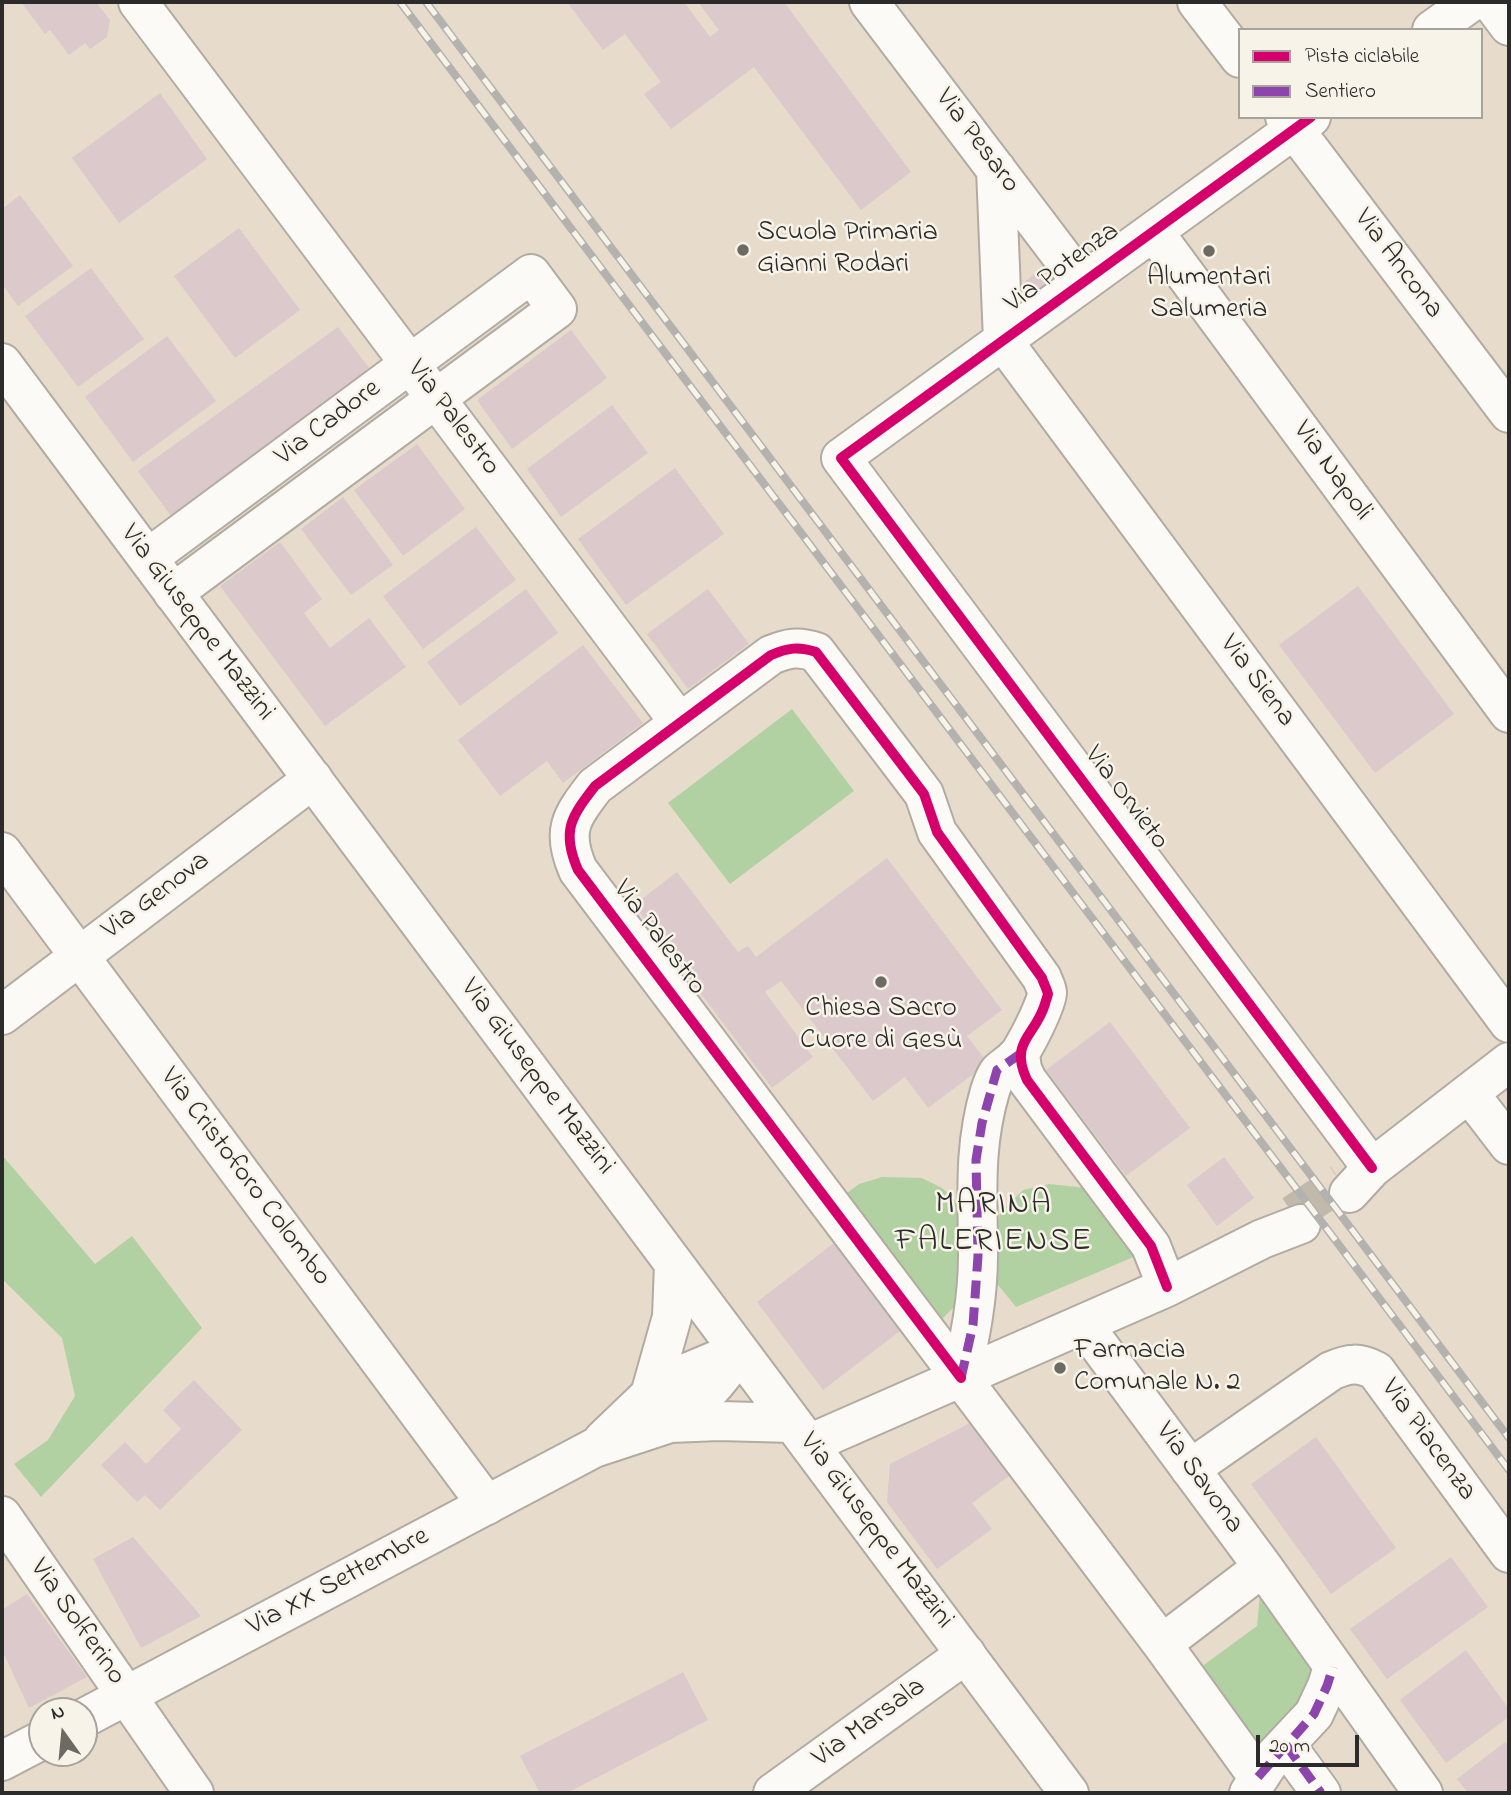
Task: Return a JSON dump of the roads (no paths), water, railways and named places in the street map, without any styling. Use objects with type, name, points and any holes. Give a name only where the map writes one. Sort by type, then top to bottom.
[{"type":"street","name":"Via Palestro","points":[[138,2],[680,722],[595,786],[576,811],[569,833],[569,850],[578,870],[1162,1644],[1254,1785]]},
{"type":"street","name":"Via Pesaro","points":[[869,2],[1082,283]]},
{"type":"street","points":[[1197,2],[1238,55]]},
{"type":"street","points":[[1435,28],[1471,2]]},
{"type":"street","points":[[1491,2],[1509,26]]},
{"type":"street","name":"Via Potenza","points":[[841,458],[1154,232],[1297,121]]},
{"type":"street","name":"Via Ancona","points":[[1297,121],[1509,413]]},
{"type":"street","points":[[996,169],[1003,341]]},
{"type":"street","name":"Via Napoli","points":[[1154,232],[1509,713]]},
{"type":"street","name":"Via Cadore","points":[[148,558],[531,274],[557,309],[173,593]]},
{"type":"street","name":"Via Siena","points":[[1003,341],[1509,1023]]},
{"type":"street","name":"Via Giuseppe Mazzini","points":[[2,363],[1069,1793]]},
{"type":"street","name":"Via Orvieto","points":[[841,458],[1354,1181],[1469,1093]]},
{"type":"street","points":[[680,722],[771,655],[788,648],[802,647],[816,652],[924,794],[937,832],[1042,978],[1048,994],[1045,1003],[1020,1054],[997,1070],[982,1123],[976,1160],[978,1256],[973,1325],[961,1378]]},
{"type":"street","name":"Via Genova","points":[[2,1015],[313,779]]},
{"type":"street","name":"Via Cristoforo Colombo","points":[[2,852],[487,1505]]},
{"type":"street","points":[[1020,1054],[1027,1080],[1152,1246],[1167,1287]]},
{"type":"street","points":[[1509,1062],[1469,1093],[1509,1145]]},
{"type":"street","points":[[674,1264],[672,1317],[660,1409],[801,1434],[961,1378],[1167,1287],[1297,1219]]},
{"type":"street","name":"Via Savona","points":[[1083,1324],[1263,1567],[1423,1793]]},
{"type":"street","name":"Via XX Settembre","points":[[98,1711],[594,1448],[660,1409],[691,1371],[739,1351]]},
{"type":"street","name":"Via Piacenza","points":[[1191,1469],[1331,1371],[1347,1364],[1362,1363],[1377,1371],[1509,1553]]},
{"type":"street","name":"Via Solferino","points":[[2,1516],[194,1793]]},
{"type":"street","points":[[1162,1644],[1263,1567]]},
{"type":"street","name":"Via Marsala","points":[[773,1793],[965,1654]]},
{"type":"street","points":[[1254,1785],[1314,1714],[1333,1667]]},
{"type":"street","points":[[1286,1745],[1321,1793]]},
{"type":"street","points":[[2,1761],[28,1747]]},
{"type":"tunnel","points":[[1293,1214],[1341,1182]]},
{"type":"railway","points":[[400,2],[1509,1470]]},
{"type":"railway","points":[[426,2],[1509,1438]]},
{"type":"place","name":"Scuola Primaria Gianni Rodari","points":[[743,250]]},
{"type":"place","name":"Alumentari Salumeria","points":[[1209,251]]},
{"type":"place","name":"Chiesa Sacro Cuore di Gesù","points":[[881,982]]},
{"type":"place","name":"Farmacia Comunale N. 2","points":[[1060,1368]]},
{"type":"district","name":"MARINA FALERIENSE","points":[[994,1226]]}]
